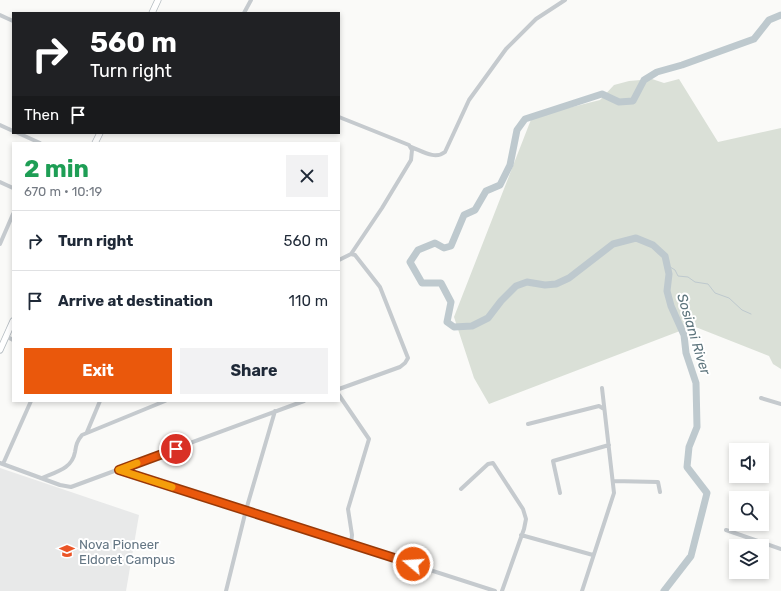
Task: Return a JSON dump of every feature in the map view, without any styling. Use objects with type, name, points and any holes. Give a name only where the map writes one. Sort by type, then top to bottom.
[{"type":"street","points":[[152,12],[158,0]]},
{"type":"street","points":[[245,12],[251,0]]},
{"type":"street","points":[[340,117],[435,156],[441,155],[445,152],[469,100],[506,49],[536,19],[565,0]]},
{"type":"street","points":[[0,15],[12,21]]},
{"type":"street","points":[[0,125],[12,131]]},
{"type":"street","points":[[20,134],[38,142]]},
{"type":"street","points":[[340,260],[351,254],[382,208],[411,160],[412,147]]},
{"type":"street","points":[[0,182],[12,188]]},
{"type":"street","points":[[0,244],[12,216]]},
{"type":"street","points":[[340,389],[400,367],[405,364],[408,358],[380,287],[356,255],[351,254]]},
{"type":"street","points":[[0,350],[12,323]]},
{"type":"street","points":[[6,336],[12,339]]},
{"type":"street","points":[[582,591],[614,493],[602,388]]},
{"type":"street","points":[[340,396],[369,439],[348,509],[352,535],[351,544]]},
{"type":"street","points":[[761,398],[781,404]]},
{"type":"street","points":[[31,402],[2,464],[41,478],[71,486],[119,470],[301,402]]},
{"type":"street","points":[[87,432],[100,402]]},
{"type":"street","points":[[41,478],[67,468],[71,464],[76,442],[87,432],[162,402]]},
{"type":"street","points":[[528,424],[599,406],[604,409]]},
{"type":"street","points":[[226,591],[246,510],[275,411]]},
{"type":"street","points":[[560,494],[553,461],[609,445]]},
{"type":"street","points":[[461,489],[488,464],[493,463],[523,509],[526,519],[502,591]]},
{"type":"street","points":[[119,470],[495,591]]},
{"type":"street","points":[[613,481],[658,482],[660,492]]},
{"type":"street","points":[[726,530],[781,549]]},
{"type":"street","points":[[521,535],[593,555]]},
{"type":"shaded area","points":[[652,79],[664,83],[679,79],[718,142],[781,128],[781,369],[773,364],[769,356],[693,326],[489,404],[474,378],[454,317],[532,117],[600,100],[614,85],[629,81]]},
{"type":"shaded area","name":"Nova Pioneer Eldoret Campus","points":[[0,468],[139,515],[126,591],[0,591]]},
{"type":"waterway","name":"Sosiani River","points":[[664,591],[691,556],[707,493],[687,467],[689,447],[697,427],[696,383],[686,353],[684,335],[671,306],[667,291],[669,274],[665,256],[653,245],[636,238],[613,244],[569,278],[556,284],[545,285],[527,282],[516,286],[501,301],[488,318],[472,326],[454,327],[447,322],[451,302],[441,283],[422,283],[410,262],[418,250],[435,243],[444,248],[451,246],[464,215],[475,210],[486,191],[500,185],[510,165],[517,130],[525,119],[602,94],[619,102],[633,101],[644,80],[657,72],[682,65],[754,39],[769,20],[781,15]]},
{"type":"waterway","points":[[667,265],[675,270],[678,276],[688,277],[695,282],[708,284],[715,293],[729,298],[742,310],[751,314]]},
{"type":"slow traffic","points":[[137,463],[119,470],[172,487]]},
{"type":"place","name":"Nova Pioneer Eldoret Campus","points":[[67,551]]},
{"type":"route","points":[[176,449],[119,470],[413,564]]}]
